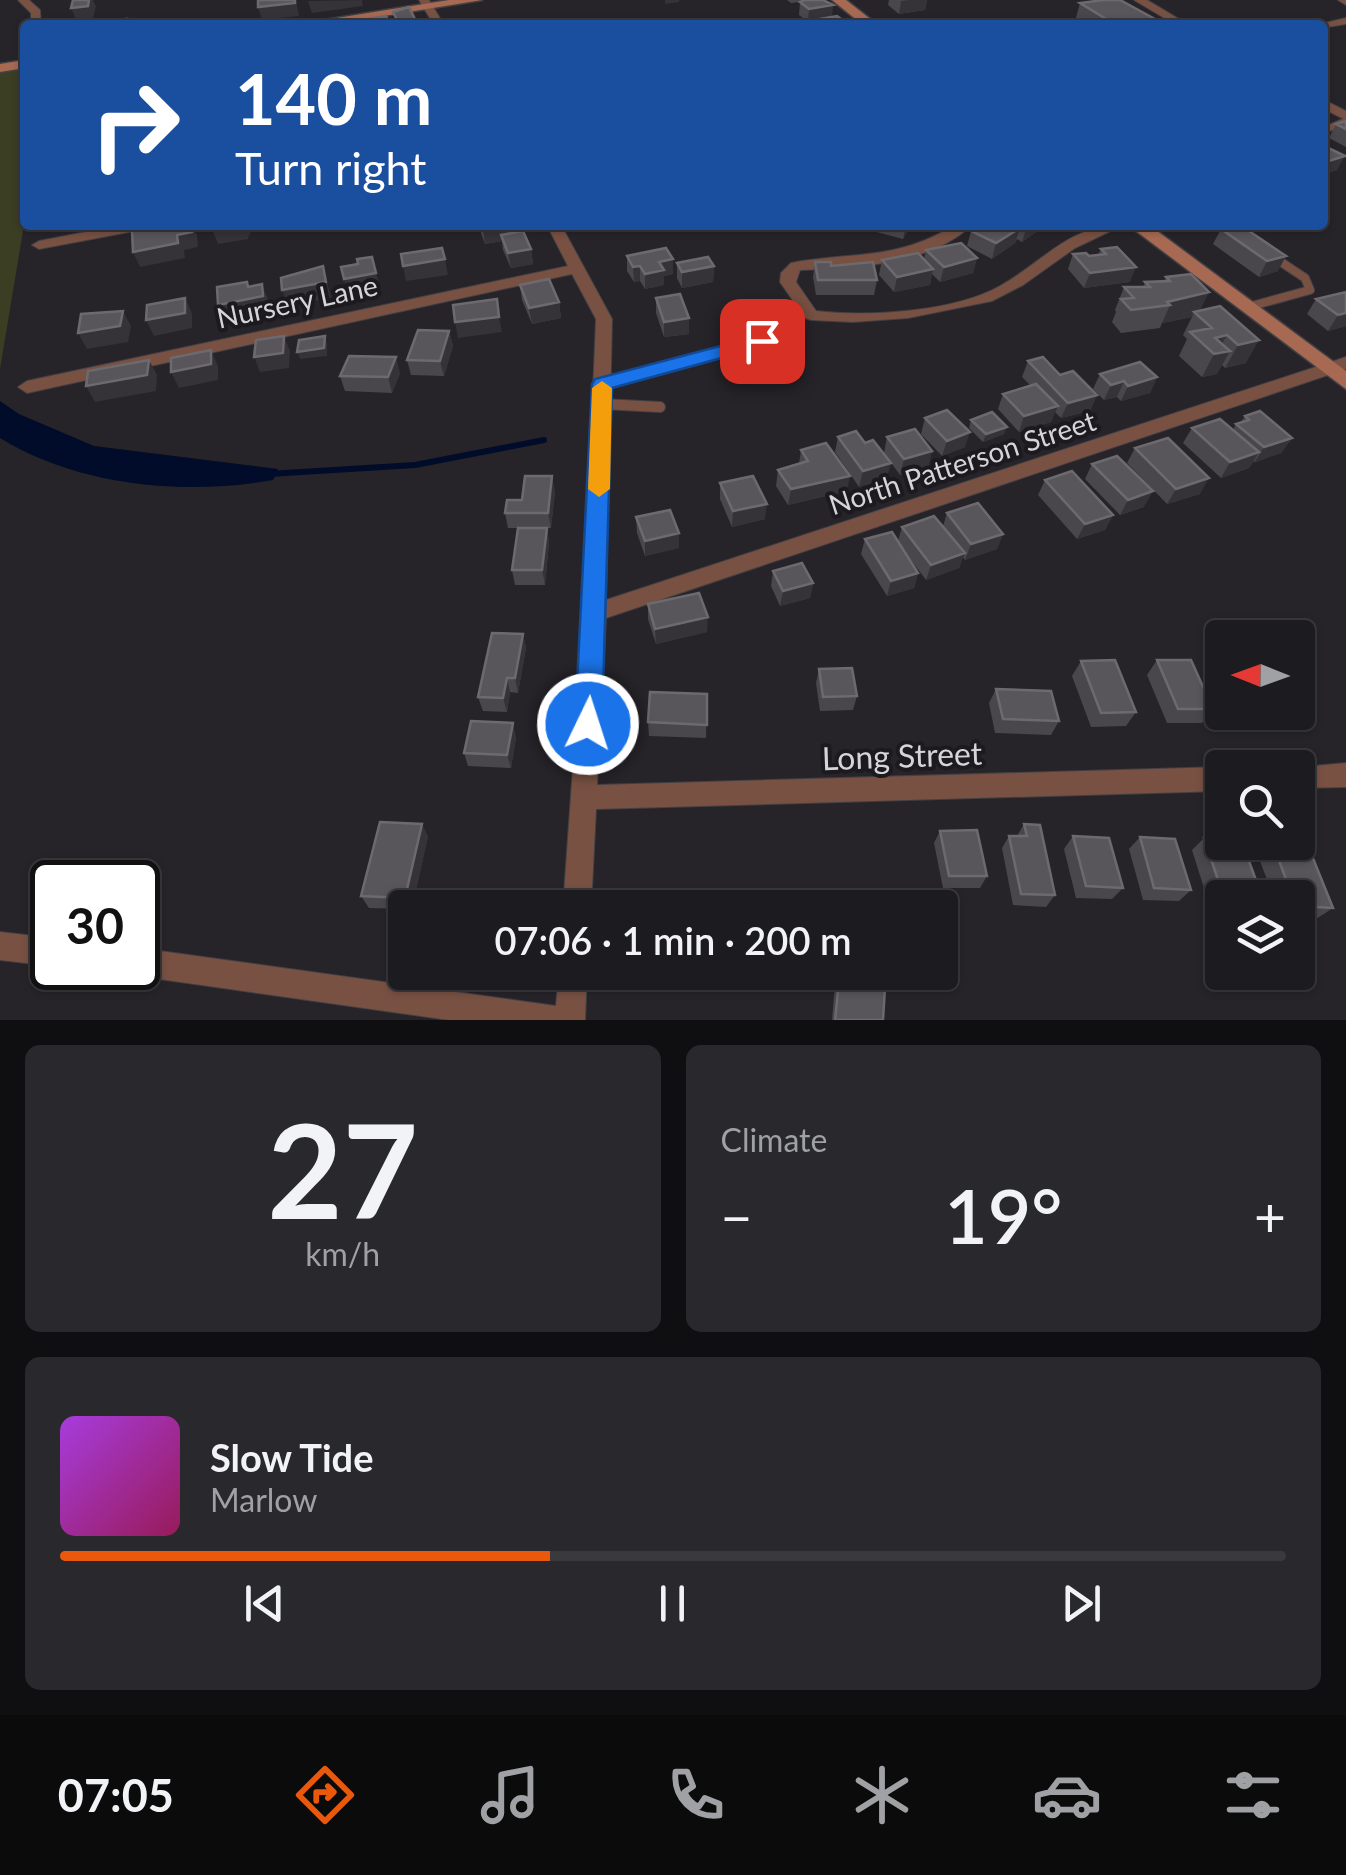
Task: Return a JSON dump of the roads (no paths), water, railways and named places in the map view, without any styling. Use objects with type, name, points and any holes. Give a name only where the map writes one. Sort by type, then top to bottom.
[{"type":"main road","points":[[329,20],[426,3],[476,0]]},
{"type":"main road","points":[[838,0],[864,20]]},
{"type":"main road","points":[[1144,230],[1246,308],[1337,366],[1346,382]]},
{"type":"street","points":[[23,0],[36,12],[36,20]]},
{"type":"street","points":[[1139,0],[1175,20]]},
{"type":"street","points":[[39,245],[118,230]]},
{"type":"street","points":[[557,230],[604,318],[595,614],[578,890]]},
{"type":"street","points":[[954,230],[893,257],[860,264],[796,266],[789,273],[788,282],[811,315],[863,319],[999,293],[1068,242],[1102,230]]},
{"type":"street","name":"Nursery Lane","points":[[28,387],[578,268]]},
{"type":"street","name":"North Patterson Street","points":[[595,614],[1337,366]]},
{"type":"street","points":[[1315,776],[1346,775]]},
{"type":"street","name":"Long Street","points":[[584,797],[1205,779]]},
{"type":"street","points":[[0,946],[30,949]]},
{"type":"street","points":[[160,965],[554,1020]]},
{"type":"street","points":[[570,1020],[571,990]]},
{"type":"lane","points":[[1246,308],[1310,290],[1305,278],[1258,246]]},
{"type":"lane","points":[[602,394],[789,334]]},
{"type":"lane","points":[[602,394],[660,407]]},
{"type":"water","points":[[0,401],[19,414],[94,446],[278,469],[273,480],[204,487],[97,477],[30,454],[0,438]]},
{"type":"waterway","points":[[269,474],[415,465],[544,440]]}]
